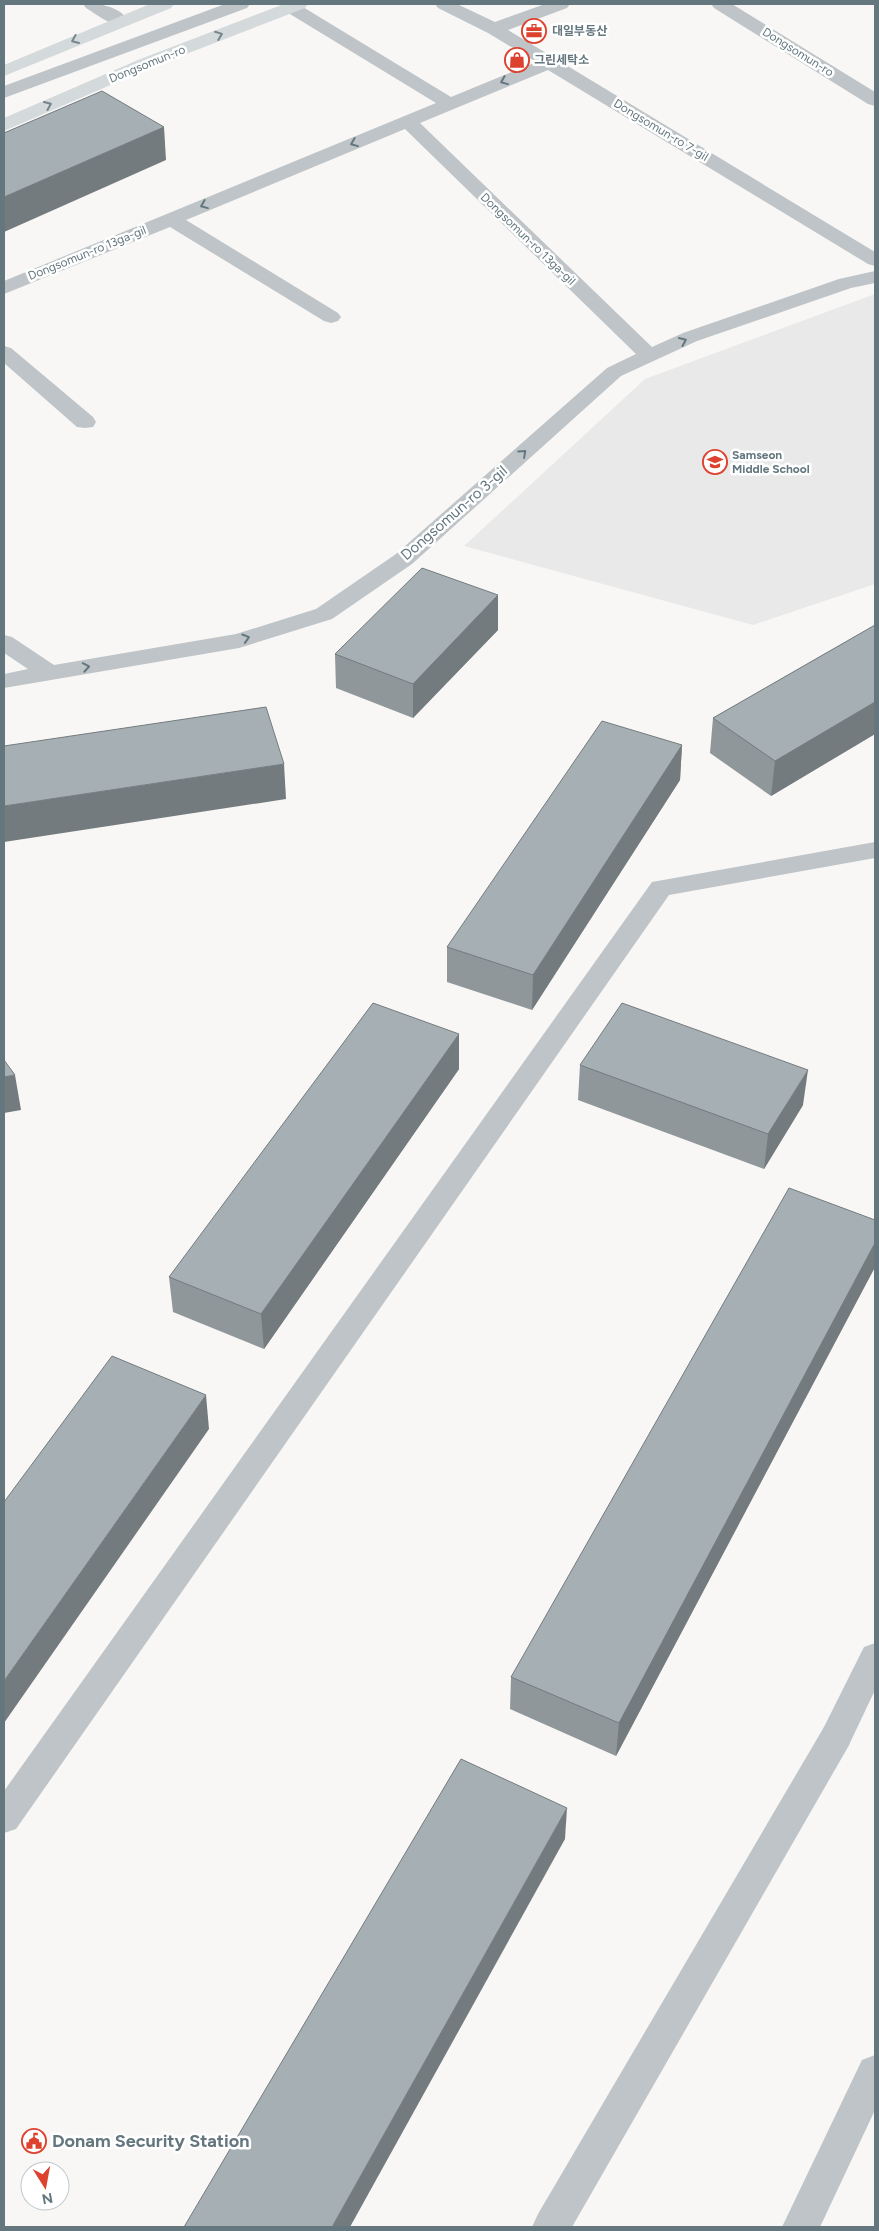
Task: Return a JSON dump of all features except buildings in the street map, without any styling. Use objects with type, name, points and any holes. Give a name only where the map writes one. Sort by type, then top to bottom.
[{"type":"main road","points":[[4,71],[120,21],[165,4]]},
{"type":"main road","name":"Dongsomun-ro","points":[[4,125],[144,64],[295,5]]},
{"type":"street","points":[[92,4],[120,21]]},
{"type":"street","points":[[4,83],[229,4]]},
{"type":"street","points":[[4,92],[241,4]]},
{"type":"street","name":"Dongsomun-ro 7-gil","points":[[444,4],[494,29],[875,260]]},
{"type":"street","points":[[494,29],[561,4]]},
{"type":"street","name":"Dongsomun-ro","points":[[720,4],[875,100]]},
{"type":"street","name":"Dongsomun-ro","points":[[295,5],[450,104]]},
{"type":"street","name":"Dongsomun-ro 13ga-gil","points":[[4,288],[550,63]]},
{"type":"street","name":"Dongsomun-ro 13ga-gil","points":[[407,122],[650,356]]},
{"type":"street","points":[[171,219],[331,317]]},
{"type":"street","name":"Dongsomun-ro 3-gil","points":[[4,681],[239,641],[324,614],[404,559],[614,372],[690,337],[846,283],[875,277]]},
{"type":"street","points":[[4,352],[85,422]]},
{"type":"street","points":[[4,642],[51,674]]},
{"type":"street","points":[[4,1818],[661,888],[875,850]]},
{"type":"street","points":[[551,2227],[836,1738],[875,1657]]},
{"type":"street","points":[[801,2227],[875,2072]]},
{"type":"shaded area","name":"Samseon Middle School","points":[[875,294],[875,584],[753,625],[464,546],[645,379]]},
{"type":"place","name":"대일부동산","points":[[534,31]]},
{"type":"place","name":"그린세탁소","points":[[517,60]]},
{"type":"place","name":"Samseon Middle School","points":[[715,462]]},
{"type":"place","name":"Donam Security Station","points":[[34,2141]]}]
